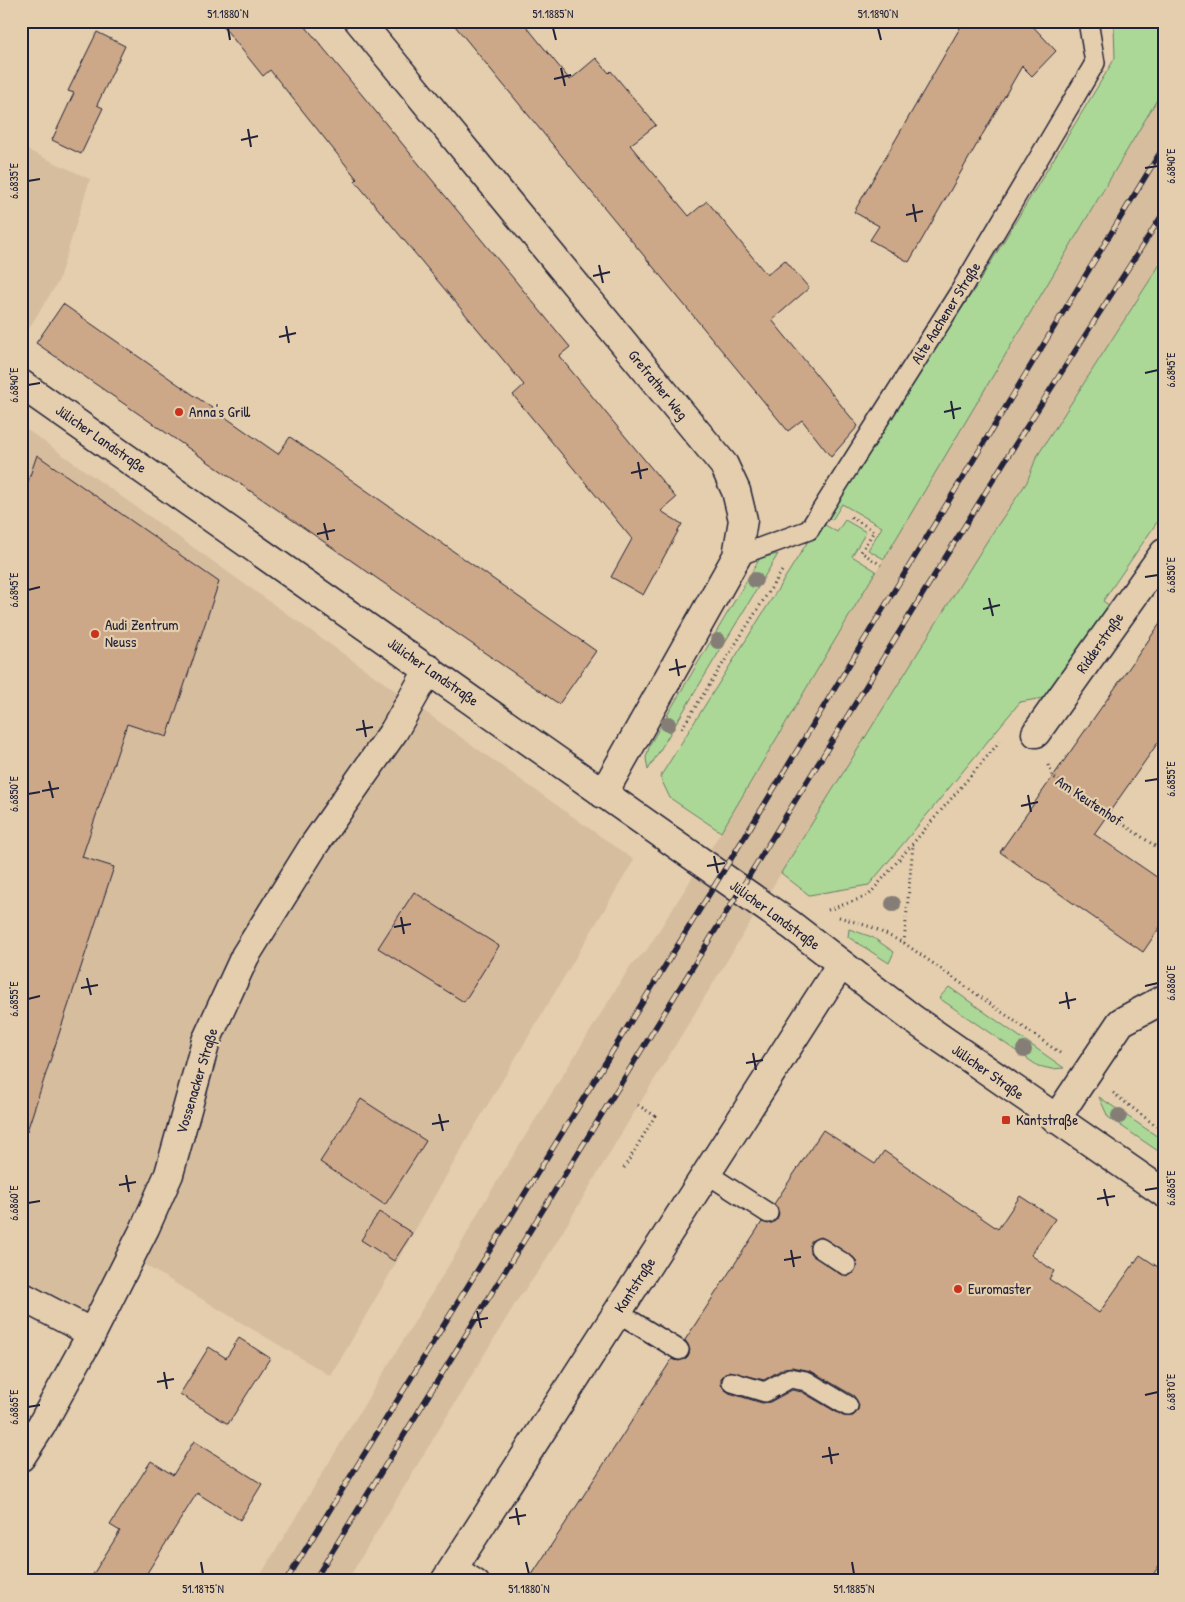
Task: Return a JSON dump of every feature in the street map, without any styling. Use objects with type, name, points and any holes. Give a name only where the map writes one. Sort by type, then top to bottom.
[{"type":"street","name":"Grefrather Weg","points":[[359,21],[724,466],[736,491],[743,520],[737,556],[603,794]]},
{"type":"street","name":"Jülicher Landstraße","points":[[21,384],[791,925],[840,964]]},
{"type":"street","name":"Ridderstraße","points":[[1036,733],[1164,552]]},
{"type":"street","name":"Vossenacker Straße","points":[[21,1457],[41,1426],[92,1333],[145,1228],[169,1174],[206,1041],[245,956],[314,845],[394,731],[429,669]]},
{"type":"street","name":"Jülicher Straße","points":[[840,964],[921,1025],[1164,1193]]},
{"type":"street","name":"Kantstraße","points":[[450,1573],[840,964]]},
{"type":"street","points":[[1056,1119],[1121,1022],[1164,999]]},
{"type":"street","points":[[21,1296],[92,1333]]},
{"type":"lane","name":"Alte Aachener Straße","points":[[809,530],[959,293],[1095,63],[1088,21]]},
{"type":"lane","points":[[737,556],[809,530]]},
{"type":"lane","points":[[706,1173],[768,1213]]},
{"type":"lane","points":[[820,1248],[846,1265]]},
{"type":"lane","points":[[617,1312],[679,1350]]},
{"type":"lane","points":[[732,1382],[765,1392],[790,1378],[806,1381],[848,1406]]},
{"type":"lane","points":[[450,1573],[479,1581]]},
{"type":"path","points":[[842,512],[874,531],[861,552],[881,565]]},
{"type":"path","points":[[677,736],[809,530]]},
{"type":"path","points":[[1036,733],[1005,737],[868,896],[822,912],[871,927],[904,943],[1088,1072],[1140,1116],[1164,1132]]},
{"type":"path","name":"Am Keutenhof","points":[[1036,733],[1052,776],[1164,852]]},
{"type":"path","points":[[904,943],[913,844]]},
{"type":"path","points":[[624,1168],[656,1116],[638,1105]]},
{"type":"shaded area","points":[[1164,88],[1164,258],[1036,458],[1027,482],[989,538],[742,936],[541,1268],[518,1299],[347,1581],[257,1581],[458,1250],[480,1209],[631,965],[646,951],[721,832]]},
{"type":"shaded area","points":[[21,147],[90,179],[58,282],[24,336],[21,334]]},
{"type":"shaded area","points":[[22,426],[634,860],[472,1131],[331,1376],[133,1258],[91,1328],[21,1288]]},
{"type":"green space","points":[[1110,21],[1164,21],[1164,88],[884,559],[868,550],[882,527],[842,504],[832,520],[825,515],[873,439],[974,290],[1115,58],[1114,26]]},
{"type":"green space","points":[[1164,258],[1164,512],[1103,601],[1113,608],[1049,697],[1020,702],[869,885],[809,895],[781,873],[989,538],[1027,482],[1036,458]]},
{"type":"green space","points":[[845,520],[866,532],[852,556],[876,571],[721,832],[670,798],[660,777],[820,522],[837,532]]},
{"type":"green space","points":[[778,554],[648,770],[646,758],[650,744],[760,558]]},
{"type":"green space","points":[[849,929],[872,937],[894,952],[889,963],[848,937]]},
{"type":"green space","points":[[949,987],[1064,1068],[1052,1069],[1038,1066],[939,998]]},
{"type":"green space","points":[[1099,1097],[1164,1141],[1164,1155],[1108,1117]]},
{"type":"building","points":[[219,21],[301,21],[570,347],[559,356],[676,498],[661,511],[682,524],[643,595],[611,577],[632,539],[513,395],[524,385],[355,181],[357,179],[270,70],[263,76]]},
{"type":"building","points":[[451,21],[522,21],[570,80],[596,58],[609,73],[611,71],[656,125],[630,145],[689,216],[707,201],[767,275],[785,260],[809,288],[772,320],[858,426],[831,457],[802,420],[788,431]]},
{"type":"building","points":[[964,21],[1028,21],[1056,51],[1032,76],[1022,66],[909,262],[870,240],[879,226],[854,212]]},
{"type":"building","points":[[97,32],[125,46],[97,105],[103,108],[81,154],[52,140],[74,93],[68,91]]},
{"type":"building","points":[[63,304],[278,454],[290,437],[596,651],[559,704],[36,343]]},
{"type":"building","points":[[37,455],[219,582],[167,737],[127,724],[82,857],[114,867],[27,1131],[21,1130],[21,502]]},
{"type":"building","points":[[1164,618],[1164,734],[1094,834],[1164,882],[1164,921],[1143,952],[1000,852]]},
{"type":"building","points":[[414,892],[499,946],[464,1002],[378,948]]},
{"type":"building","points":[[361,1099],[426,1141],[385,1205],[320,1162]]},
{"type":"building","points":[[823,1130],[875,1164],[884,1151],[998,1229],[1020,1196],[1055,1219],[1031,1255],[1054,1271],[1049,1279],[1099,1313],[1140,1255],[1164,1271],[1164,1558],[1149,1581],[528,1581],[672,1359],[679,1361],[688,1356],[690,1350],[685,1340],[762,1222],[768,1224],[777,1219],[779,1213],[774,1204]],"holes":[[[821,1237],[856,1260],[857,1266],[851,1275],[840,1274],[810,1253],[811,1241]],[[792,1367],[811,1371],[854,1396],[859,1406],[857,1412],[853,1416],[843,1416],[802,1392],[792,1390],[770,1402],[762,1403],[729,1393],[721,1385],[721,1378],[729,1371],[764,1380],[784,1368]]]},
{"type":"building","points":[[379,1212],[412,1233],[394,1261],[361,1240]]},
{"type":"building","points":[[239,1338],[270,1358],[228,1424],[180,1394],[209,1347],[226,1358]]},
{"type":"building","points":[[194,1441],[262,1484],[240,1520],[197,1493],[142,1581],[89,1581],[120,1531],[110,1525],[151,1461],[173,1475]]},
{"type":"railway","points":[[286,1581],[758,815],[1164,146]]},
{"type":"railway","points":[[314,1581],[1006,459],[1164,212]]},
{"type":"place","name":"Anna's Grill","points":[[179,412]]},
{"type":"place","name":"Audi Zentrum Neuss","points":[[95,634]]},
{"type":"place","name":"Kantstraße","points":[[1006,1120]]},
{"type":"place","name":"Euromaster","points":[[958,1289]]}]
